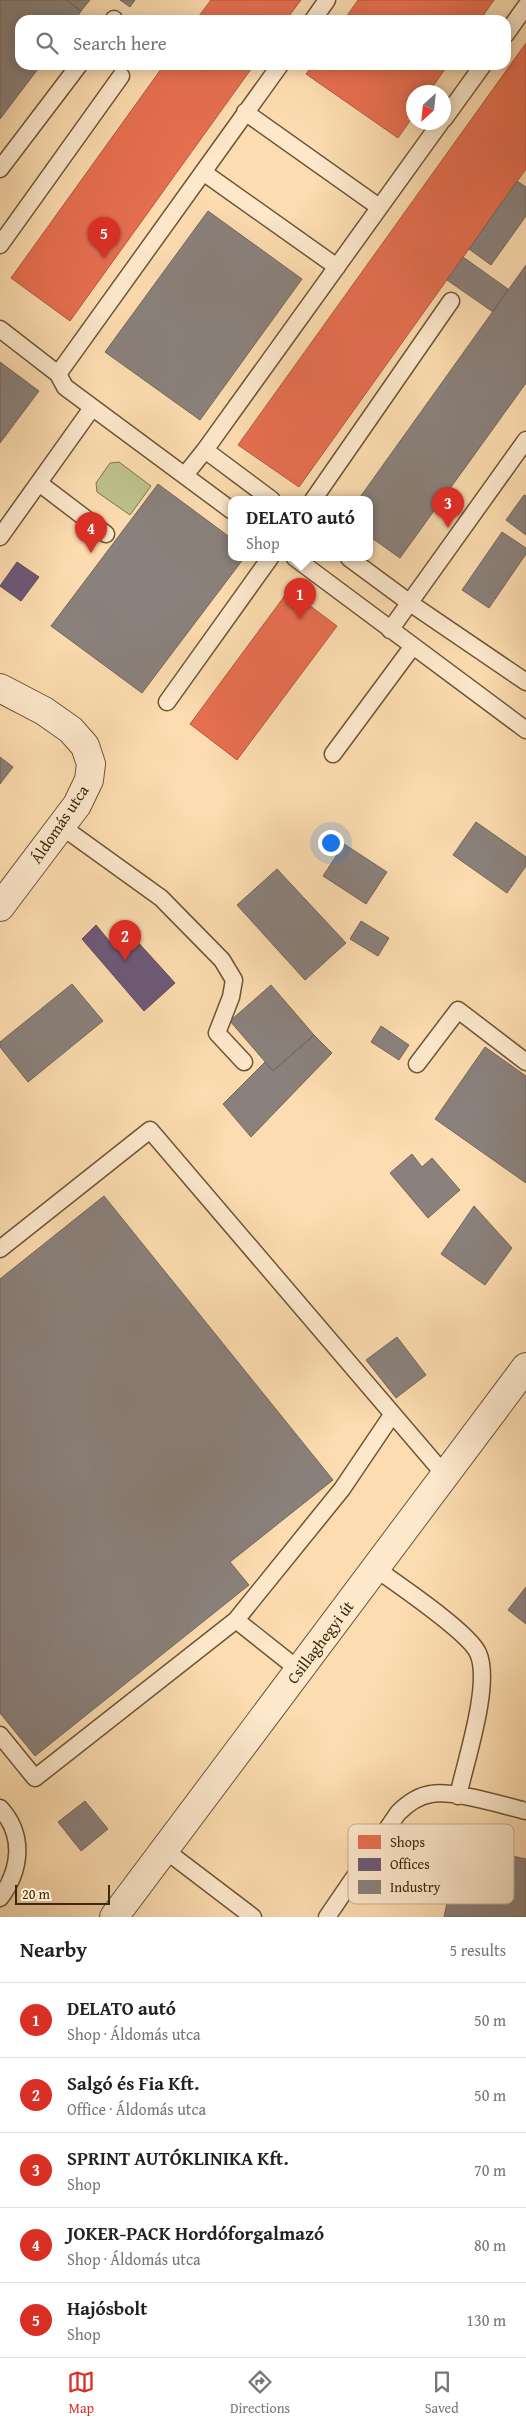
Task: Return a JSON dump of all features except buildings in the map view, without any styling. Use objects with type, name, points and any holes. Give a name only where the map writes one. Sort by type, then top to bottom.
[{"type":"street","name":"Áldomás utca","points":[[0,688],[44,711],[71,730],[85,746],[91,764],[90,780],[77,805],[0,908]]},
{"type":"street","name":"Csillaghegyi út","points":[[114,1917],[526,1366]]},
{"type":"lane","points":[[317,15],[328,0]]},
{"type":"lane","points":[[511,27],[526,6]]},
{"type":"lane","points":[[0,169],[75,70]]},
{"type":"lane","points":[[58,374],[276,70]]},
{"type":"lane","points":[[451,109],[479,70]]},
{"type":"lane","points":[[0,245],[121,76]]},
{"type":"lane","points":[[245,112],[379,208]]},
{"type":"lane","points":[[185,475],[205,450],[435,130]]},
{"type":"lane","points":[[203,172],[337,266]]},
{"type":"lane","points":[[315,496],[452,301]]},
{"type":"lane","points":[[0,329],[58,374],[65,387],[228,508]]},
{"type":"lane","points":[[0,537],[92,408]]},
{"type":"lane","points":[[390,630],[526,440]]},
{"type":"lane","points":[[205,450],[267,496]]},
{"type":"lane","points":[[39,483],[106,534]]},
{"type":"lane","points":[[167,702],[268,561]]},
{"type":"lane","points":[[299,561],[526,730]]},
{"type":"lane","points":[[354,561],[410,603],[526,682]]},
{"type":"lane","points":[[333,754],[412,646]]},
{"type":"lane","points":[[61,826],[161,898],[222,960],[234,980],[232,997],[217,1033],[244,1062]]},
{"type":"lane","points":[[417,1064],[458,1010],[526,1062]]},
{"type":"lane","points":[[0,1249],[150,1130],[444,1474]]},
{"type":"lane","points":[[0,1735],[35,1778],[236,1620],[342,1489],[392,1415]]},
{"type":"lane","points":[[375,1568],[461,1633],[478,1652],[482,1666],[482,1688],[458,1796]]},
{"type":"lane","points":[[236,1620],[300,1670]]},
{"type":"lane","points":[[390,1824],[406,1805],[420,1797],[432,1794],[458,1796],[526,1811]]},
{"type":"lane","points":[[0,1808],[14,1829],[18,1851],[11,1883],[0,1898]]},
{"type":"lane","points":[[165,1850],[253,1917]]},
{"type":"lane","points":[[327,1917],[348,1886]]},
{"type":"green space","points":[[119,462],[151,486],[130,515],[97,492],[96,483],[110,463]]},
{"type":"place","name":"Hajósbolt","points":[[104,258]]},
{"type":"place","name":"SPRINT AUTÓKLINIKA Kft.","points":[[448,528]]},
{"type":"place","name":"JOKER-PACK Hordóforgalmazó","points":[[91,553]]},
{"type":"place","name":"DELATO autó","points":[[300,619]]},
{"type":"place","name":"Salgó és Fia Kft.","points":[[125,961]]}]
